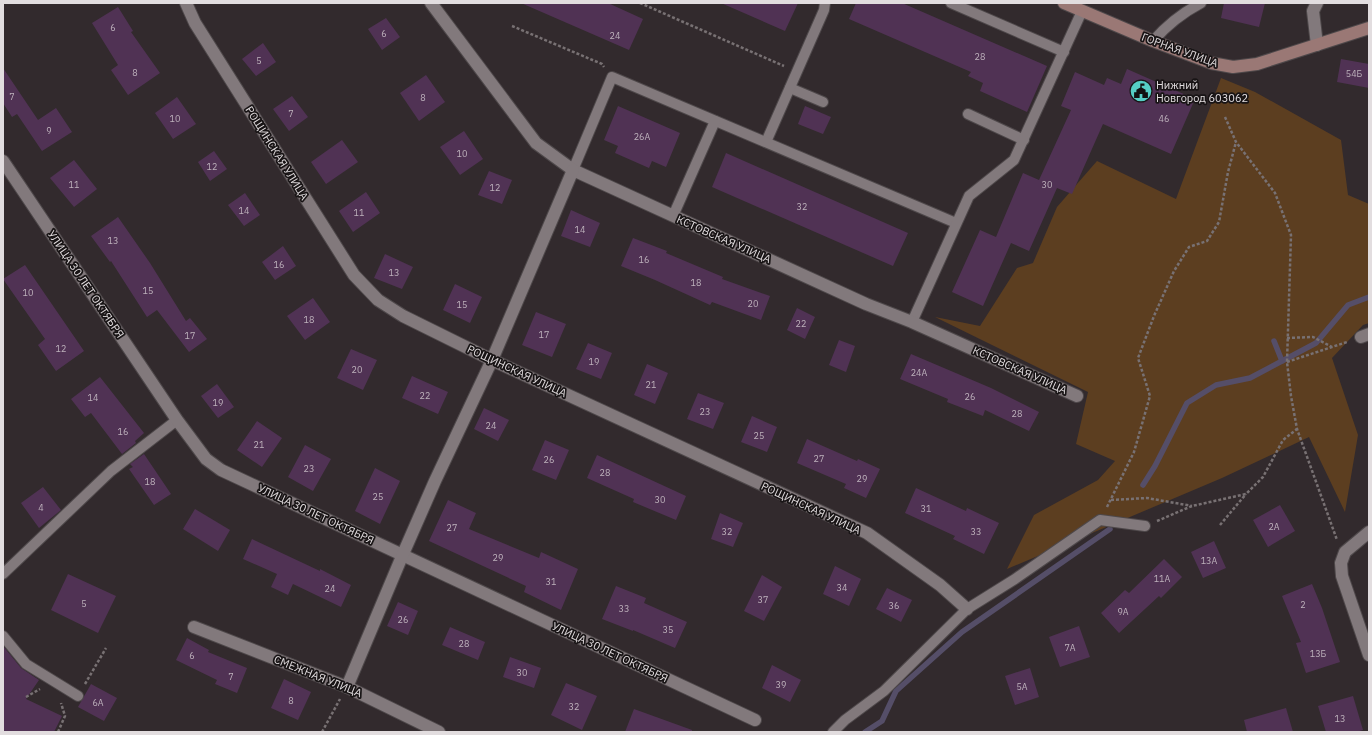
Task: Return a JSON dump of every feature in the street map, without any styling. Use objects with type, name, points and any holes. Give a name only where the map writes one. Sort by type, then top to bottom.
[{"type":"main road","name":"ГОРНАЯ УЛИЦА","points":[[1064,3],[1211,64],[1233,67],[1257,64],[1369,28]]},
{"type":"street","name":"РОЩИНСКАЯ УЛИЦА","points":[[186,3],[195,23],[354,275],[378,300],[403,316],[492,360],[867,533],[940,585],[967,609]]},
{"type":"street","name":"КСТОВСКАЯ УЛИЦА","points":[[431,3],[536,143],[573,170],[866,304],[912,322],[1077,396]]},
{"type":"street","points":[[1316,3],[1313,11],[1317,45]]},
{"type":"street","name":"УЛИЦА 30 ЛЕТ ОКТЯБРЯ","points":[[3,161],[177,420],[206,460],[221,470],[755,720]]},
{"type":"street","points":[[347,687],[403,554],[435,481],[492,360],[573,170]]},
{"type":"street","points":[[1369,532],[1345,552],[1341,562],[1342,576],[1369,655]]},
{"type":"street","name":"СМЕЖНАЯ УЛИЦА","points":[[194,627],[347,687],[439,732]]},
{"type":"lane","points":[[766,142],[824,10],[825,3]]},
{"type":"lane","points":[[951,3],[1064,52]]},
{"type":"lane","points":[[1153,41],[1165,27],[1188,10],[1201,3]]},
{"type":"lane","points":[[912,322],[969,196],[1014,160],[1082,11]]},
{"type":"lane","points":[[573,170],[612,77],[956,223]]},
{"type":"lane","points":[[790,88],[823,102]]},
{"type":"lane","points":[[968,114],[1024,140]]},
{"type":"lane","points":[[673,216],[715,121]]},
{"type":"lane","points":[[3,574],[111,471],[177,420]]},
{"type":"lane","points":[[833,732],[845,720],[884,692],[967,609],[1015,579],[1100,520],[1145,526]]},
{"type":"lane","points":[[3,636],[26,664],[78,696]]},
{"type":"path","points":[[640,3],[797,72]]},
{"type":"path","points":[[512,26],[602,64],[612,77]]},
{"type":"path","points":[[1225,117],[1236,142],[1275,193],[1291,235],[1287,338],[1287,362],[1291,396],[1297,428],[1338,542]]},
{"type":"path","points":[[1100,520],[1134,452],[1150,396],[1138,358],[1154,316],[1174,271],[1189,247],[1207,241],[1220,222],[1228,172],[1236,142]]},
{"type":"path","points":[[1287,362],[1365,335]]},
{"type":"path","points":[[1287,338],[1313,337],[1332,346]]},
{"type":"path","points":[[1220,525],[1246,494],[1263,477],[1283,440],[1297,428]]},
{"type":"path","points":[[1145,526],[1192,506],[1246,494]]},
{"type":"path","points":[[1111,500],[1147,498],[1192,506]]},
{"type":"path","points":[[78,696],[106,648]]},
{"type":"path","points":[[53,680],[66,716],[58,732]]},
{"type":"path","points":[[322,732],[347,687]]},
{"type":"shaded area","points":[[1221,78],[1255,92],[1341,140],[1348,195],[1369,204],[1369,323],[1363,325],[1332,358],[1358,435],[1345,512],[1309,437],[1222,478],[1007,569],[1034,515],[1098,480],[1115,461],[1076,444],[1088,392],[935,317],[980,326],[1017,268],[1033,263],[1057,207],[1097,161],[1176,199]]},
{"type":"building","points":[[521,3],[608,3],[643,19],[629,50]]},
{"type":"building","points":[[721,3],[798,3],[785,31]]},
{"type":"building","points":[[856,3],[902,3],[1047,66],[1027,112],[980,91],[983,83],[968,76],[971,72],[849,19]]},
{"type":"building","points":[[1224,3],[1265,3],[1259,27],[1221,18]]},
{"type":"building","points":[[118,7],[133,31],[131,32],[160,73],[128,95],[111,70],[118,65],[92,23]]},
{"type":"building","points":[[386,18],[400,37],[382,50],[368,29]]},
{"type":"building","points":[[263,43],[276,62],[256,76],[242,59]]},
{"type":"building","points":[[1341,59],[1369,64],[1369,88],[1337,82]]},
{"type":"building","points":[[3,68],[38,120],[56,108],[72,132],[42,151],[17,114],[12,117],[3,103]]},
{"type":"building","points":[[1127,69],[1195,99],[1171,154],[1103,124],[1072,194],[1057,188],[1029,251],[1011,243],[983,306],[952,292],[980,230],[996,237],[1023,173],[1039,180],[1071,110],[1061,106],[1075,72],[1104,85],[1107,78],[1121,84]]},
{"type":"building","points":[[426,75],[445,102],[419,121],[400,93]]},
{"type":"building","points":[[292,96],[308,117],[289,131],[273,109]]},
{"type":"building","points":[[177,97],[196,124],[173,139],[155,113]]},
{"type":"building","points":[[618,106],[680,133],[666,167],[652,161],[649,168],[615,153],[618,146],[604,140]]},
{"type":"building","points":[[805,106],[831,117],[823,134],[798,124]]},
{"type":"building","points":[[464,131],[483,159],[460,175],[440,147]]},
{"type":"building","points":[[342,140],[358,162],[326,184],[311,162]]},
{"type":"building","points":[[214,151],[227,169],[210,181],[198,162]]},
{"type":"building","points":[[726,153],[908,233],[893,266],[712,187]]},
{"type":"building","points":[[74,160],[97,189],[74,207],[50,178]]},
{"type":"building","points":[[489,171],[512,180],[502,204],[478,195]]},
{"type":"building","points":[[366,192],[380,213],[353,232],[339,211]]},
{"type":"building","points":[[245,193],[260,215],[244,226],[228,205]]},
{"type":"building","points":[[571,210],[600,223],[590,247],[561,236]]},
{"type":"building","points":[[118,217],[150,263],[186,321],[190,318],[207,339],[189,352],[157,310],[147,317],[111,261],[110,262],[91,236]]},
{"type":"building","points":[[633,238],[667,251],[666,253],[723,277],[722,279],[770,296],[761,320],[712,302],[710,305],[621,266]]},
{"type":"building","points":[[283,246],[296,266],[275,280],[262,262]]},
{"type":"building","points":[[385,254],[413,267],[402,289],[374,278]]},
{"type":"building","points":[[25,265],[84,351],[56,371],[38,345],[45,339],[3,279]]},
{"type":"building","points":[[455,284],[482,297],[470,323],[443,310]]},
{"type":"building","points":[[313,298],[330,322],[305,340],[287,316]]},
{"type":"building","points":[[797,308],[815,317],[805,339],[787,330]]},
{"type":"building","points":[[536,312],[566,324],[552,357],[522,345]]},
{"type":"building","points":[[839,340],[855,346],[846,372],[829,365]]},
{"type":"building","points":[[588,343],[612,353],[601,379],[576,369]]},
{"type":"building","points":[[351,349],[377,360],[363,390],[337,378]]},
{"type":"building","points":[[911,354],[991,388],[1039,412],[1029,431],[985,410],[983,416],[947,402],[948,399],[900,379]]},
{"type":"building","points":[[647,364],[668,373],[655,404],[634,395]]},
{"type":"building","points":[[412,376],[448,392],[438,414],[402,398]]},
{"type":"building","points":[[100,377],[144,433],[135,441],[136,443],[122,454],[91,413],[85,417],[71,399]]},
{"type":"building","points":[[217,384],[234,407],[218,418],[201,396]]},
{"type":"building","points":[[698,393],[724,403],[713,429],[687,419]]},
{"type":"building","points":[[484,408],[509,420],[498,441],[474,429]]},
{"type":"building","points":[[752,416],[777,427],[767,452],[741,442]]},
{"type":"building","points":[[257,421],[282,438],[262,467],[237,450]]},
{"type":"building","points":[[807,439],[857,461],[858,459],[880,469],[866,498],[844,488],[846,484],[797,463]]},
{"type":"building","points":[[545,440],[569,450],[556,480],[532,470]]},
{"type":"building","points":[[305,445],[331,459],[313,491],[288,477]]},
{"type":"building","points":[[144,454],[171,494],[154,505],[129,469],[133,467],[130,464]]},
{"type":"building","points":[[597,455],[686,496],[676,520],[633,502],[634,499],[587,478]]},
{"type":"building","points":[[375,468],[400,481],[380,524],[355,511]]},
{"type":"building","points":[[43,487],[61,510],[39,528],[21,503]]},
{"type":"building","points":[[916,488],[966,511],[967,508],[999,523],[984,554],[953,539],[955,536],[905,513]]},
{"type":"building","points":[[448,500],[476,513],[469,529],[539,558],[541,552],[578,569],[561,610],[524,592],[526,586],[429,541]]},
{"type":"building","points":[[1280,505],[1295,531],[1268,547],[1253,520]]},
{"type":"building","points":[[195,509],[230,530],[218,551],[183,529]]},
{"type":"building","points":[[720,513],[743,523],[733,547],[711,539]]},
{"type":"building","points":[[252,539],[320,571],[320,569],[351,585],[341,607],[293,584],[288,595],[271,587],[277,574],[243,559]]},
{"type":"building","points":[[1214,541],[1226,568],[1203,578],[1191,552]]},
{"type":"building","points":[[1164,559],[1182,577],[1161,598],[1159,596],[1119,633],[1101,613],[1125,590],[1129,593]]},
{"type":"building","points":[[835,566],[861,579],[849,606],[823,594]]},
{"type":"building","points":[[68,574],[116,596],[98,633],[51,610]]},
{"type":"building","points":[[762,575],[782,587],[764,621],[744,611]]},
{"type":"building","points":[[1312,584],[1322,608],[1340,662],[1306,673],[1296,643],[1301,642],[1282,596]]},
{"type":"building","points":[[616,586],[646,598],[644,603],[687,622],[675,648],[633,630],[602,619]]},
{"type":"building","points":[[887,588],[912,600],[901,622],[876,609]]},
{"type":"building","points":[[398,602],[418,611],[408,635],[387,626]]},
{"type":"building","points":[[1079,626],[1090,657],[1060,667],[1049,637]]},
{"type":"building","points":[[450,627],[485,642],[478,660],[442,645]]},
{"type":"building","points":[[187,638],[209,650],[208,652],[247,668],[237,693],[215,684],[217,680],[176,660]]},
{"type":"building","points":[[3,646],[21,668],[39,680],[26,699],[62,716],[54,732],[3,732]]},
{"type":"building","points":[[510,657],[541,668],[534,688],[503,677]]},
{"type":"building","points":[[772,665],[801,680],[790,702],[762,688]]},
{"type":"building","points":[[1030,668],[1039,697],[1015,705],[1005,676]]},
{"type":"building","points":[[284,679],[311,692],[298,720],[271,708]]},
{"type":"building","points":[[566,683],[597,696],[582,730],[551,715]]},
{"type":"building","points":[[91,684],[117,698],[104,721],[78,707]]},
{"type":"building","points":[[1353,696],[1363,730],[1356,732],[1326,732],[1318,706]]},
{"type":"building","points":[[1286,708],[1293,732],[1247,732],[1244,720]]},
{"type":"building","points":[[634,709],[692,730],[692,732],[625,732]]},
{"type":"waterway","points":[[1143,485],[1155,466],[1187,403],[1216,385],[1250,378],[1316,343],[1348,305],[1369,297]]},
{"type":"waterway","points":[[1274,341],[1282,361]]},
{"type":"waterway","points":[[865,732],[882,721],[896,691],[962,632],[1110,529]]},
{"type":"place","name":"Нижний Новгород 603062","points":[[1141,91]]}]
